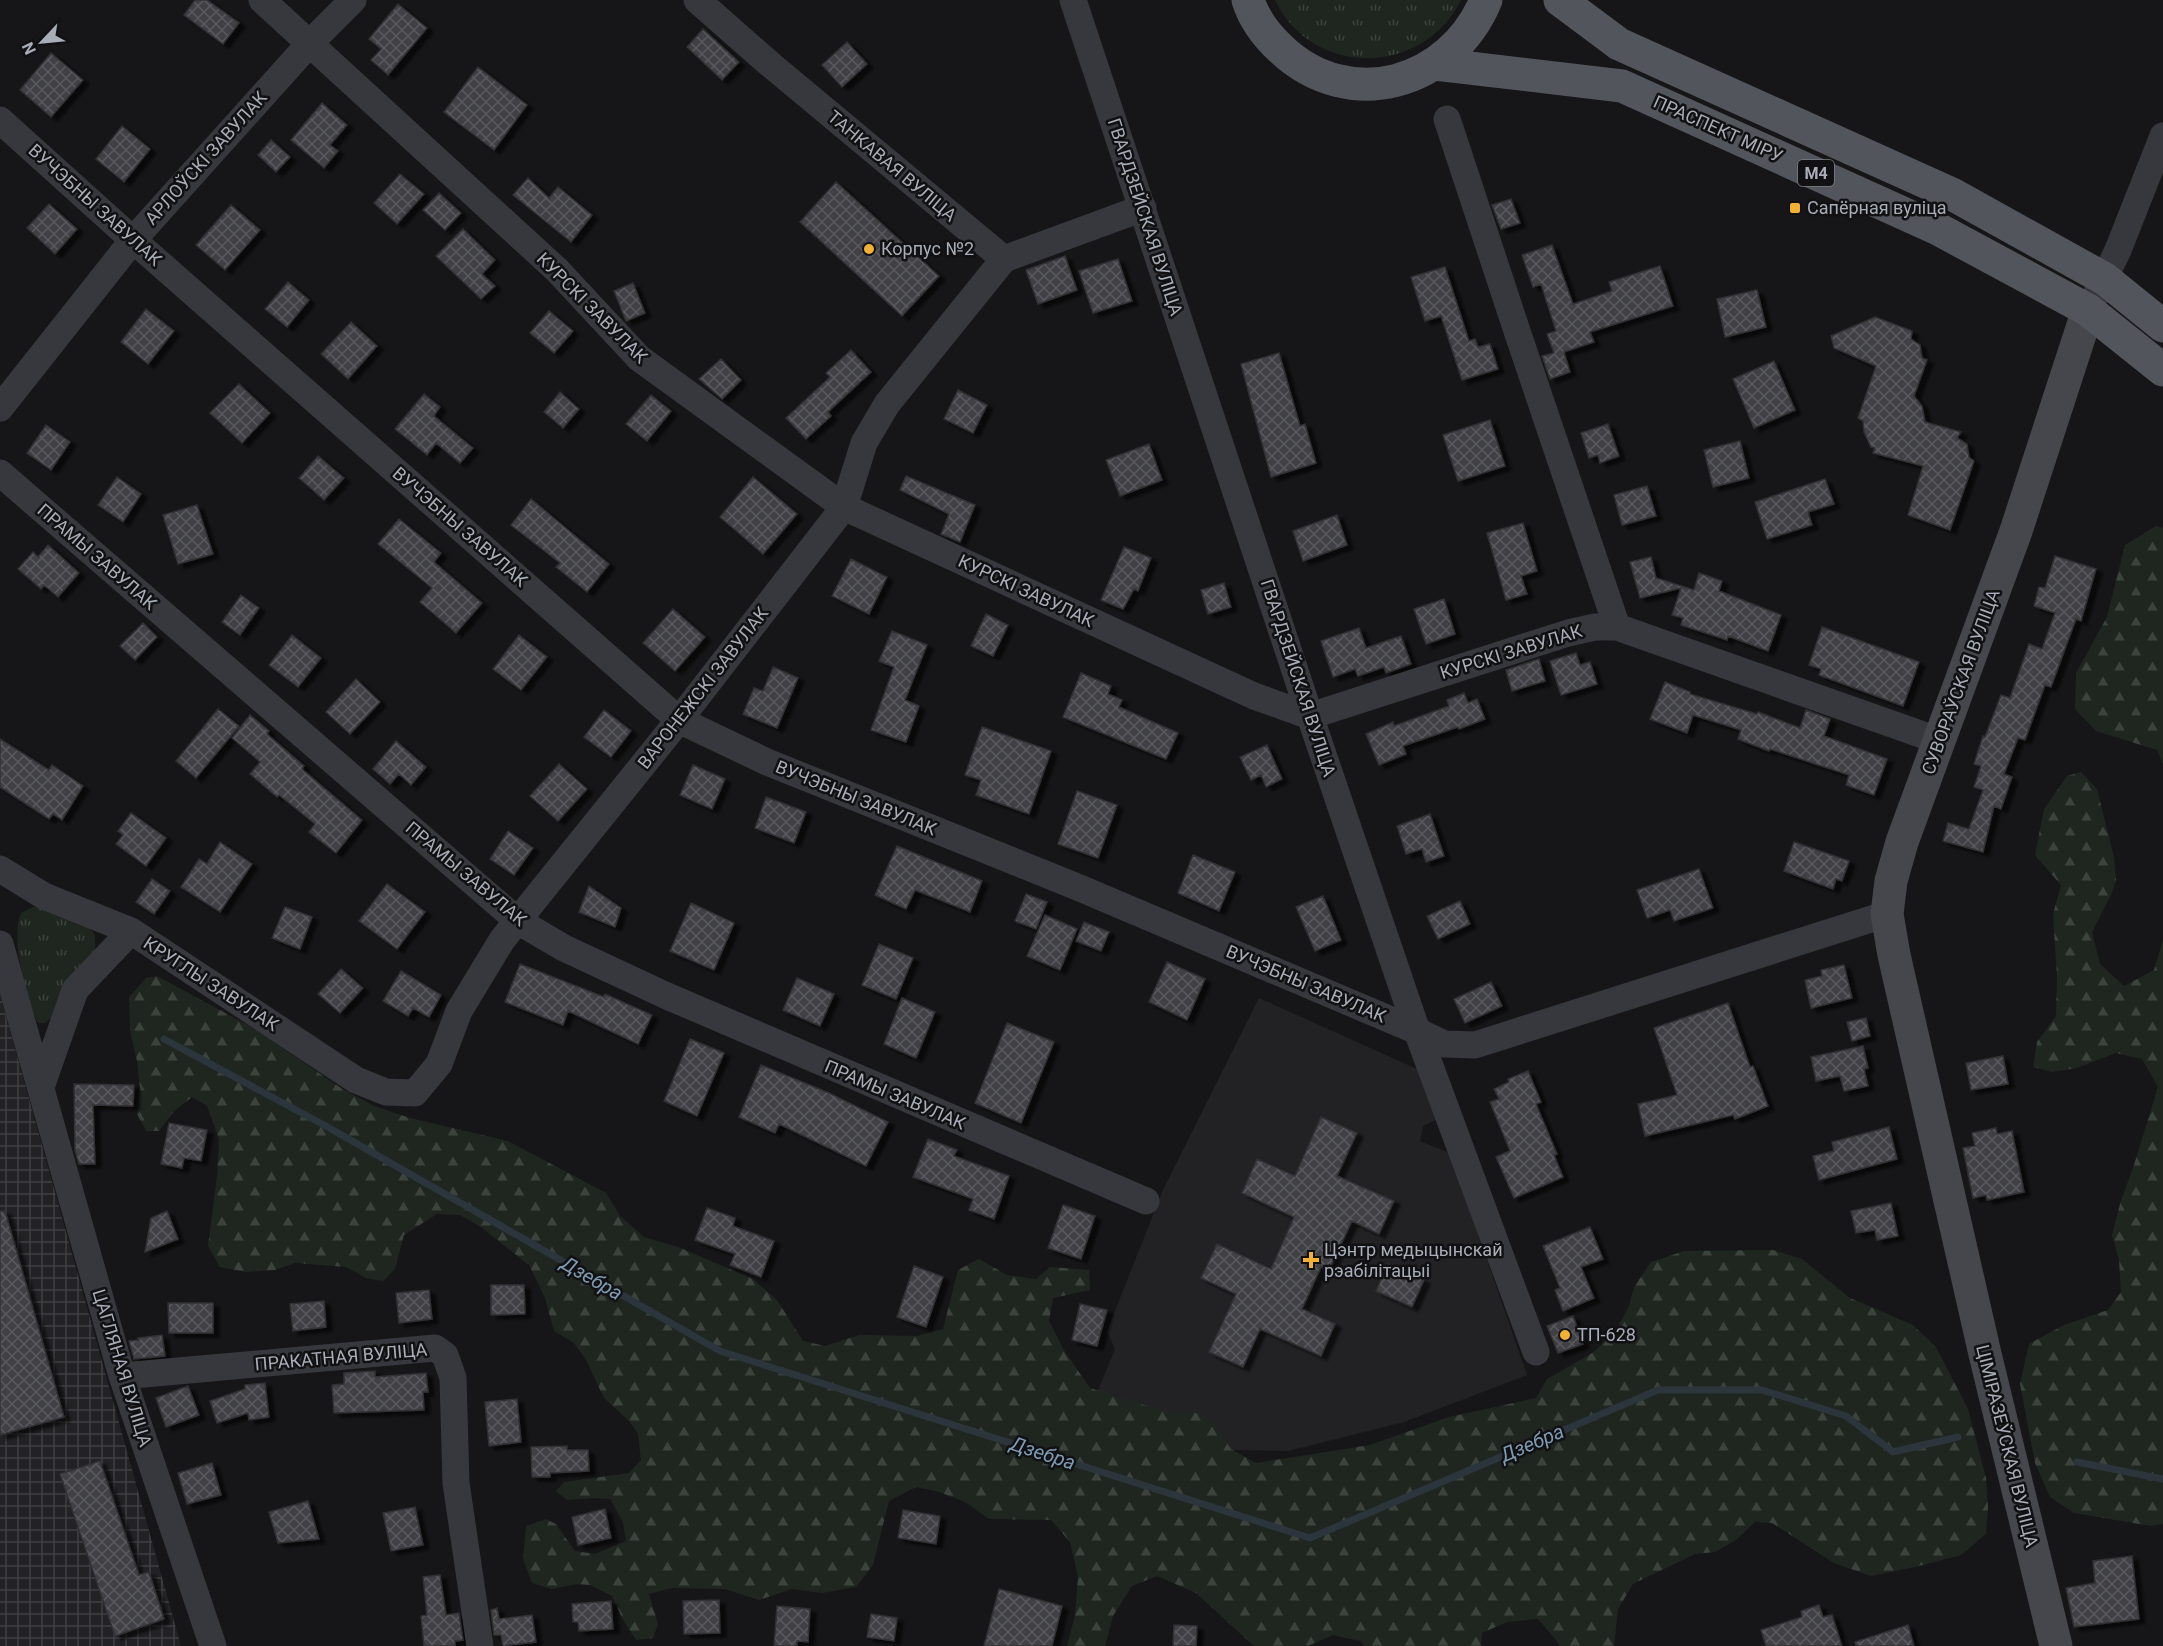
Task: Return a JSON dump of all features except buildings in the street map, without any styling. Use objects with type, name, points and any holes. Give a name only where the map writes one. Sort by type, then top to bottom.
[{"type":"main road","points":[[1248,0],[1260,25],[1290,57],[1329,78],[1362,83],[1395,81],[1436,64],[1453,51],[1468,34],[1480,16],[1486,0]]},
{"type":"main road","name":"ПРАСПЕКТ МІРУ","points":[[1560,0],[1619,44],[1952,194],[2105,279],[2163,326]]},
{"type":"main road","name":"ПРАСПЕКТ МІРУ","points":[[1436,64],[1622,86],[1938,229],[2088,310],[2163,370]]},
{"type":"main road","name":"СУВОРАЎСКАЯ ВУЛІЦА","points":[[1959,1245],[1894,956],[1887,914],[1891,881],[1902,842],[2016,531],[2088,310]]},
{"type":"main road","name":"ЦІМІРАЗЕЎСКАЯ ВУЛІЦА","points":[[1959,1245],[2056,1646]]},
{"type":"street","name":"КУРСКІ ЗАВУЛАК","points":[[262,0],[557,270],[639,358],[844,507],[1254,696],[1310,716],[1568,633],[1595,627],[1617,627],[1940,741]]},
{"type":"street","name":"АРЛОЎСКІ ЗАВУЛАК","points":[[0,408],[133,240],[310,43],[353,0]]},
{"type":"street","name":"ТАНКАВАЯ ВУЛІЦА","points":[[697,0],[771,65],[1004,259]]},
{"type":"street","name":"ГВАРДЗЕЙСКАЯ ВУЛІЦА","points":[[1073,0],[1310,716],[1417,1031],[1536,1352]]},
{"type":"street","points":[[1448,119],[1516,331],[1617,627]]},
{"type":"street","name":"ВУЧЭБНЫ ЗАВУЛАК","points":[[0,120],[133,240],[680,720],[766,762],[1075,886],[1444,1044],[1475,1045],[1887,914]]},
{"type":"street","name":"СУВОРАЎСКАЯ ВУЛІЦА","points":[[2088,310],[2105,279],[2163,136]]},
{"type":"street","points":[[1004,259],[1143,208]]},
{"type":"street","name":"ВАРОНЕЖСКІ ЗАВУЛАК","points":[[386,1092],[415,1093],[439,1064],[459,1011],[502,940],[680,720],[844,507],[864,443],[887,404],[1004,259]]},
{"type":"street","name":"ПРАМЫ ЗАВУЛАК","points":[[0,473],[518,921],[564,948],[667,996],[1146,1201]]},
{"type":"street","points":[[0,869],[44,896],[130,931]]},
{"type":"street","name":"КРУГЛЫ ЗАВУЛАК","points":[[41,1087],[75,990],[130,931],[356,1080],[386,1092]]},
{"type":"street","name":"ЦАГЛЯНАЯ ВУЛІЦА","points":[[0,944],[122,1376],[213,1646]]},
{"type":"street","name":"ПРАКАТНАЯ ВУЛІЦА","points":[[122,1376],[435,1348],[445,1354],[453,1378],[456,1483],[480,1646]]},
{"type":"shaded area","points":[[0,994],[181,1646],[0,1646]]},
{"type":"shaded area","name":"Цэнтр медыцынскай рэабілітацыі","points":[[1259,998],[1426,1073],[1438,1119],[1423,1126],[1420,1141],[1450,1153],[1527,1375],[1404,1422],[1288,1451],[1177,1449],[1090,1410],[1115,1349],[1107,1331],[1163,1190]]},
{"type":"green space","points":[[1275,0],[1461,0],[1444,25],[1421,43],[1395,54],[1368,58],[1340,55],[1314,44],[1292,26]]},
{"type":"green space","points":[[2156,526],[2163,528],[2163,764],[2157,750],[2096,731],[2075,709],[2076,673],[2107,617],[2125,545]]},
{"type":"green space","points":[[2081,772],[2097,789],[2114,857],[2116,880],[2092,932],[2100,964],[2124,986],[2154,970],[2163,940],[2163,1524],[2151,1526],[2074,1513],[2050,1497],[2035,1463],[2020,1384],[2029,1344],[2064,1325],[2108,1310],[2121,1292],[2119,1260],[2112,1235],[2158,1087],[2142,1059],[2116,1053],[2077,1068],[2052,1072],[2033,1067],[2037,1042],[2056,1016],[2057,977],[2053,914],[2061,885],[2035,855],[2044,809],[2067,776]]},
{"type":"green space","points":[[33,907],[47,907],[86,922],[95,935],[95,954],[54,1015],[45,1023],[38,1023],[33,1013],[18,950],[18,924],[21,913]]},
{"type":"green space","points":[[157,976],[255,1029],[341,1088],[374,1106],[410,1118],[508,1141],[606,1193],[620,1216],[644,1237],[678,1247],[753,1279],[777,1300],[803,1341],[825,1346],[859,1335],[917,1336],[943,1329],[958,1270],[979,1259],[1007,1275],[1036,1279],[1050,1267],[1089,1270],[1090,1290],[1053,1298],[1049,1321],[1065,1352],[1090,1388],[1170,1413],[1200,1413],[1213,1423],[1231,1449],[1256,1463],[1370,1445],[1449,1417],[1536,1398],[1547,1379],[1594,1352],[1616,1330],[1629,1306],[1634,1287],[1651,1262],[1684,1251],[1773,1250],[1802,1259],[1850,1298],[1913,1325],[1936,1347],[1968,1409],[1986,1478],[1988,1508],[1986,1534],[1961,1555],[1871,1576],[1834,1563],[1772,1523],[1755,1522],[1736,1540],[1715,1552],[1695,1554],[1633,1584],[1618,1609],[1614,1646],[1560,1646],[1538,1619],[1507,1622],[1482,1633],[1481,1646],[1364,1646],[1360,1641],[1333,1635],[1308,1646],[1254,1646],[1196,1593],[1157,1576],[1132,1586],[1113,1616],[1105,1646],[1067,1646],[1075,1615],[1078,1577],[1070,1542],[1051,1520],[989,1519],[965,1502],[939,1492],[916,1487],[889,1501],[873,1565],[856,1587],[822,1593],[792,1589],[759,1600],[725,1589],[672,1588],[649,1594],[658,1624],[653,1638],[636,1640],[612,1596],[590,1585],[577,1584],[552,1589],[532,1583],[523,1559],[526,1526],[546,1519],[556,1524],[575,1551],[595,1554],[626,1541],[623,1522],[610,1499],[567,1500],[556,1491],[564,1482],[629,1473],[641,1460],[638,1434],[629,1421],[604,1398],[586,1360],[574,1343],[554,1331],[545,1298],[529,1265],[481,1227],[460,1215],[437,1214],[404,1235],[395,1269],[383,1281],[366,1278],[346,1267],[295,1263],[275,1270],[246,1272],[220,1267],[208,1246],[219,1139],[207,1106],[192,1097],[173,1112],[159,1131],[146,1131],[137,1114],[140,1088],[130,1031],[129,997],[146,978]]},
{"type":"waterway","name":"Дзебра","points":[[164,1039],[324,1125],[720,1351],[1310,1538],[1658,1390],[1762,1390],[1846,1416],[1893,1452],[1958,1437]]},
{"type":"waterway","name":"Дзебра","points":[[2077,1462],[2163,1479]]},
{"type":"place","name":"Сапёрная вуліца","points":[[1795,208]]},
{"type":"place","name":"Корпус №2","points":[[869,249]]},
{"type":"place","name":"Цэнтр медыцынскай рэабілітацыі","points":[[1311,1260]]},
{"type":"place","name":"ТП-628","points":[[1565,1335]]}]
